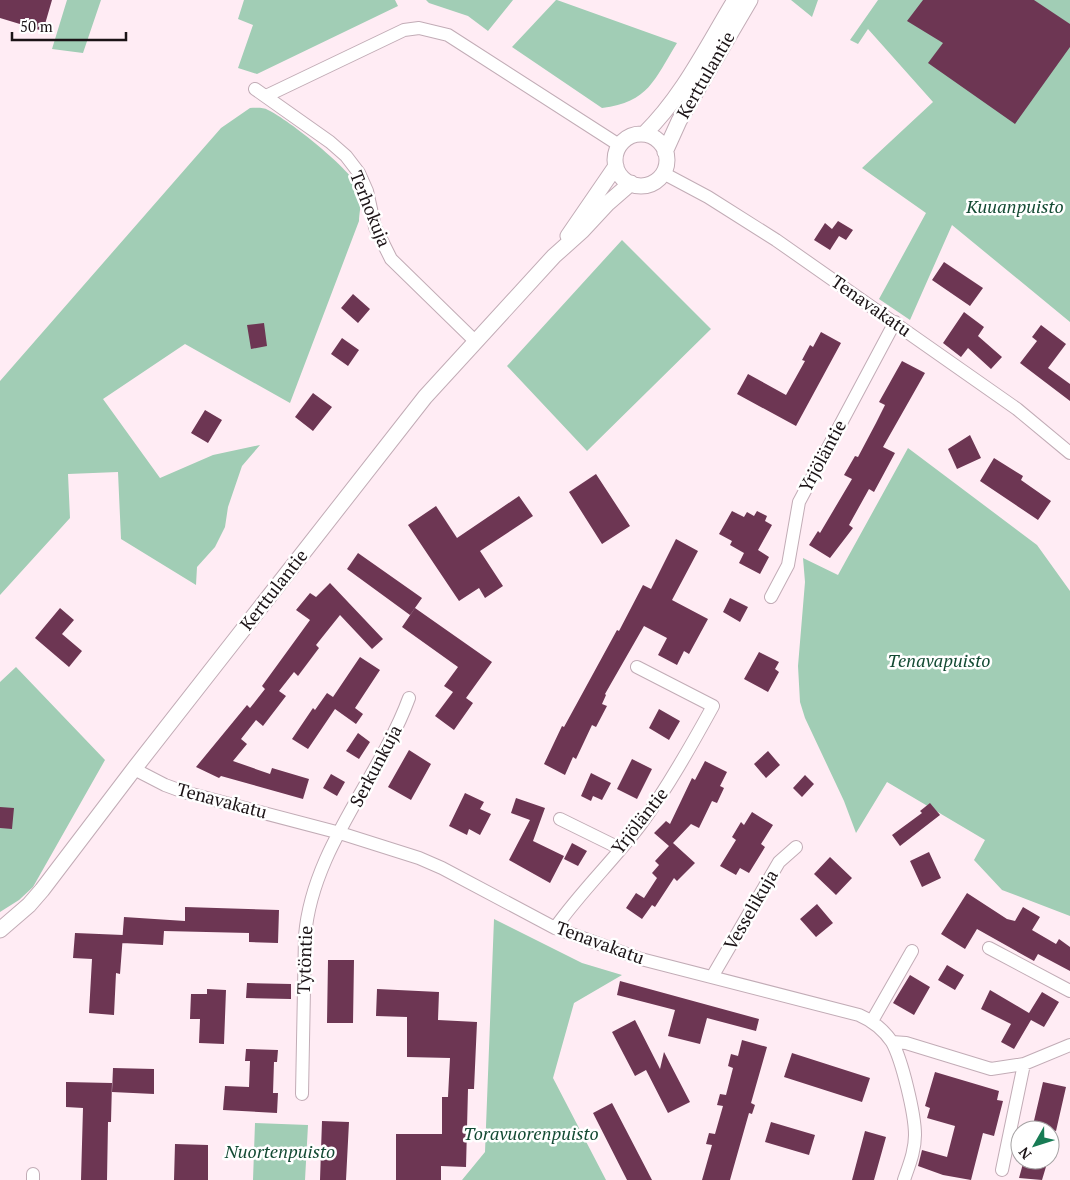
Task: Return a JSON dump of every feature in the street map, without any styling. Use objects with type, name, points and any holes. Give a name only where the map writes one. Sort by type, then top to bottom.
[{"type":"street","name":"Kerttulantie","points":[[644,134],[665,113],[681,90],[734,0]]},
{"type":"street","name":"Kerttulantie","points":[[665,152],[678,122],[750,0]]},
{"type":"street","name":"Terhokuja","points":[[475,341],[391,259],[375,227],[367,191],[359,173],[346,156],[260,93],[404,30],[419,28],[448,35],[619,145]]},
{"type":"street","points":[[644,134],[657,140],[665,152],[666,166],[663,173],[647,185],[631,184],[623,178],[616,166],[616,152],[619,145],[630,136],[644,134]]},
{"type":"street","name":"Kerttulantie","points":[[554,256],[616,166]]},
{"type":"street","name":"Tenavakatu","points":[[663,173],[724,206],[895,322],[1017,409],[1070,453]]},
{"type":"street","name":"Kerttulantie","points":[[0,930],[29,905],[42,890],[425,396],[554,256],[582,231],[608,203],[631,184]]},
{"type":"street","name":"Yrjöläntie","points":[[771,597],[788,565],[799,502],[895,322]]},
{"type":"street","name":"Yrjöläntie","points":[[555,928],[572,903],[639,826],[662,795],[713,706],[638,667]]},
{"type":"street","name":"Serkunkuja","points":[[340,833],[399,724],[409,698]]},
{"type":"street","name":"Tenavakatu","points":[[134,769],[165,785],[184,792],[340,833],[442,868],[555,928],[641,959],[697,975],[712,977],[859,1015],[872,1020],[884,1031],[900,1057],[915,1134],[913,1154],[904,1180]]},
{"type":"street","points":[[560,819],[619,848]]},
{"type":"street","name":"Tytöntie","points":[[302,1094],[307,911],[312,890],[330,849],[340,833]]},
{"type":"street","name":"Vesselikuja","points":[[712,977],[779,862],[796,847]]},
{"type":"street","points":[[989,948],[1070,991]]},
{"type":"street","points":[[872,1020],[912,951]]},
{"type":"street","points":[[892,1042],[906,1042],[991,1068],[1024,1064],[1070,1045]]},
{"type":"street","points":[[1002,1170],[1024,1064]]},
{"type":"green space","points":[[67,0],[101,0],[83,53],[52,49]]},
{"type":"green space","points":[[244,0],[395,0],[398,6],[257,74],[238,68],[253,25],[238,19]]},
{"type":"green space","points":[[426,0],[513,0],[488,31],[468,16],[429,3]]},
{"type":"green space","points":[[556,0],[677,43],[656,78],[640,95],[630,101],[602,108],[512,47]]},
{"type":"green space","points":[[791,0],[818,0],[812,17]]},
{"type":"green space","name":"Kuuanpuisto","points":[[878,0],[1070,0],[1070,322],[952,225],[910,320],[879,299],[926,213],[862,168],[933,102],[868,29],[858,44],[850,40]]},
{"type":"green space","points":[[250,108],[268,110],[304,134],[345,170],[355,181],[361,193],[359,221],[290,403],[185,344],[103,399],[160,478],[213,455],[260,445],[242,466],[228,507],[225,527],[215,547],[197,567],[196,585],[121,539],[118,472],[68,474],[70,518],[0,595],[0,381],[221,128]]},
{"type":"green space","points":[[622,240],[711,329],[587,451],[507,366]]},
{"type":"green space","name":"Tenavapuisto","points":[[908,448],[1037,545],[1070,591],[1070,916],[1002,890],[974,860],[985,840],[887,782],[856,833],[844,801],[805,718],[800,702],[798,666],[805,582],[803,558],[838,575]]},
{"type":"green space","points":[[16,667],[105,760],[33,887],[19,900],[0,912],[0,682]]},
{"type":"green space","name":"Toravuorenpuisto","points":[[494,919],[582,963],[622,975],[574,1003],[553,1078],[606,1180],[462,1180],[485,1152]]},
{"type":"green space","name":"Nuortenpuisto","points":[[255,1123],[308,1125],[305,1180],[253,1180]]},
{"type":"building","points":[[0,0],[52,0],[43,31],[0,18]]},
{"type":"building","points":[[923,0],[1034,0],[1070,24],[1070,47],[1015,124],[928,63],[943,43],[907,21]]},
{"type":"building","points":[[838,221],[853,230],[846,240],[839,236],[830,250],[814,240],[825,223],[832,229]]},
{"type":"building","points":[[944,262],[983,288],[970,306],[932,280]]},
{"type":"building","points":[[353,294],[370,309],[358,323],[341,308]]},
{"type":"building","points":[[964,312],[984,327],[978,336],[1002,357],[991,369],[968,348],[961,357],[943,343]]},
{"type":"building","points":[[264,323],[267,346],[251,349],[247,325]]},
{"type":"building","points":[[1041,325],[1066,344],[1048,368],[1070,384],[1070,401],[1020,363],[1037,341],[1032,337]]},
{"type":"building","points":[[821,332],[841,343],[796,426],[737,394],[748,374],[786,395],[805,361],[802,360],[810,345],[813,347]]},
{"type":"building","points":[[342,338],[359,350],[348,366],[331,354]]},
{"type":"building","points":[[902,361],[925,373],[883,447],[895,453],[874,492],[869,489],[849,525],[853,528],[830,558],[809,545],[818,531],[820,533],[852,479],[844,475],[855,456],[858,457],[876,423],[885,405],[879,402]]},
{"type":"building","points":[[313,393],[332,407],[313,431],[295,417]]},
{"type":"building","points":[[205,410],[222,420],[208,443],[191,433]]},
{"type":"building","points":[[970,435],[981,458],[957,469],[948,449]]},
{"type":"building","points":[[994,458],[1023,476],[1021,480],[1051,501],[1038,520],[980,481]]},
{"type":"building","points":[[596,474],[630,526],[602,544],[569,492]]},
{"type":"building","points":[[519,496],[533,516],[480,551],[503,586],[485,598],[479,588],[459,601],[408,525],[436,506],[457,538]]},
{"type":"building","points":[[732,511],[744,517],[747,512],[754,516],[757,511],[767,516],[765,521],[772,525],[758,550],[769,557],[760,574],[739,563],[744,553],[730,545],[732,541],[719,534]]},
{"type":"building","points":[[676,539],[698,551],[672,600],[708,619],[689,654],[684,651],[677,665],[658,655],[667,638],[644,626],[605,694],[602,704],[607,706],[596,727],[592,725],[576,759],[573,757],[565,775],[544,764],[562,726],[564,727],[643,585],[651,589]]},
{"type":"building","points":[[358,553],[422,598],[410,615],[347,569]]},
{"type":"building","points":[[330,583],[383,639],[372,649],[340,615],[316,645],[319,648],[298,676],[294,672],[279,691],[286,696],[263,726],[256,720],[241,739],[247,744],[233,761],[270,774],[272,768],[309,779],[303,799],[221,776],[219,778],[196,767],[247,705],[250,708],[265,689],[262,686],[310,620],[296,610],[310,593],[316,597]]},
{"type":"building","points":[[730,598],[748,607],[740,622],[723,612]]},
{"type":"building","points":[[60,608],[74,620],[62,634],[82,651],[69,667],[35,638]]},
{"type":"building","points":[[415,608],[492,662],[466,698],[473,703],[454,730],[435,716],[453,692],[444,686],[458,667],[402,627]]},
{"type":"building","points":[[759,652],[779,662],[775,669],[779,672],[768,692],[744,679]]},
{"type":"building","points":[[360,657],[380,670],[355,708],[363,714],[356,724],[335,709],[308,749],[292,739],[313,708],[315,710],[327,693],[333,697]]},
{"type":"building","points":[[659,709],[680,721],[669,740],[649,728]]},
{"type":"building","points":[[358,733],[370,742],[359,759],[346,751]]},
{"type":"building","points":[[409,750],[431,764],[411,800],[388,787]]},
{"type":"building","points":[[768,751],[780,765],[766,778],[754,764]]},
{"type":"building","points":[[632,759],[652,769],[637,799],[617,789]]},
{"type":"building","points":[[705,761],[727,772],[720,786],[724,788],[717,803],[712,801],[699,828],[691,824],[673,843],[695,863],[677,881],[674,878],[655,907],[652,905],[642,919],[626,908],[636,893],[644,898],[657,878],[652,873],[659,865],[655,861],[669,846],[654,833],[666,821],[670,824],[692,778],[695,780]]},
{"type":"building","points":[[591,773],[611,783],[602,800],[593,796],[591,801],[581,796]]},
{"type":"building","points":[[331,774],[345,782],[337,796],[323,788]]},
{"type":"building","points":[[805,775],[814,784],[802,797],[793,788]]},
{"type":"building","points":[[465,793],[484,802],[480,809],[491,814],[480,835],[469,829],[467,835],[449,826]]},
{"type":"building","points":[[516,798],[545,808],[533,841],[564,856],[550,883],[509,860],[530,820],[511,813]]},
{"type":"building","points":[[930,803],[940,815],[900,846],[892,835],[922,813],[920,811]]},
{"type":"building","points":[[0,807],[14,808],[12,829],[0,828]]},
{"type":"building","points":[[752,812],[773,825],[761,844],[765,847],[749,873],[740,868],[736,875],[720,866],[736,840],[732,837],[741,822],[744,825]]},
{"type":"building","points":[[572,843],[587,851],[578,866],[564,859]]},
{"type":"building","points":[[929,852],[941,878],[922,887],[910,861]]},
{"type":"building","points":[[830,857],[852,878],[836,895],[814,874]]},
{"type":"building","points":[[967,893],[1007,919],[1015,921],[1023,907],[1040,917],[1032,930],[1056,944],[1059,939],[1070,947],[1070,971],[1038,954],[1034,961],[977,929],[965,949],[941,934]]},
{"type":"building","points":[[817,904],[833,923],[816,937],[800,919]]},
{"type":"building","points":[[185,907],[279,910],[278,943],[249,942],[249,933],[164,931],[163,945],[122,943],[124,917],[185,921]]},
{"type":"building","points":[[75,933],[123,935],[120,974],[116,973],[114,1015],[89,1013],[92,959],[73,958]]},
{"type":"building","points":[[328,960],[354,960],[353,1023],[327,1023]]},
{"type":"building","points":[[947,965],[964,975],[955,990],[938,980]]},
{"type":"building","points":[[910,975],[930,987],[914,1015],[893,1003]]},
{"type":"building","points":[[620,981],[759,1019],[756,1031],[707,1018],[700,1044],[668,1036],[675,1010],[617,995]]},
{"type":"building","points":[[247,983],[291,984],[291,999],[246,998]]},
{"type":"building","points":[[207,989],[226,990],[224,1044],[199,1043],[200,1019],[190,1019],[191,994],[207,994]]},
{"type":"building","points":[[377,989],[439,992],[438,1020],[477,1022],[474,1089],[468,1089],[466,1167],[441,1166],[441,1180],[396,1180],[396,1134],[442,1134],[442,1097],[448,1097],[450,1058],[407,1057],[407,1017],[376,1016]]},
{"type":"building","points":[[990,990],[1029,1013],[1042,992],[1059,1002],[1044,1027],[1031,1020],[1014,1049],[1001,1042],[1011,1024],[981,1009]]},
{"type":"building","points":[[635,1020],[660,1069],[664,1052],[690,1102],[668,1113],[646,1070],[635,1076],[612,1032]]},
{"type":"building","points":[[742,1040],[767,1047],[751,1103],[755,1105],[752,1114],[749,1113],[730,1180],[702,1180],[712,1145],[706,1144],[709,1133],[715,1134],[723,1106],[717,1105],[720,1094],[726,1095],[733,1068],[728,1066],[731,1054],[738,1056]]},
{"type":"building","points":[[246,1049],[278,1050],[277,1062],[274,1062],[273,1093],[278,1093],[277,1113],[223,1110],[225,1086],[249,1087],[250,1061],[245,1061]]},
{"type":"building","points":[[792,1053],[870,1078],[862,1102],[784,1077]]},
{"type":"building","points":[[113,1068],[154,1069],[154,1094],[112,1092]]},
{"type":"building","points":[[935,1072],[999,1091],[997,1100],[1003,1101],[994,1136],[983,1133],[971,1180],[943,1175],[918,1166],[922,1150],[947,1157],[955,1126],[927,1118],[930,1108],[925,1106]]},
{"type":"building","points":[[66,1082],[112,1083],[111,1122],[108,1122],[107,1180],[81,1180],[83,1108],[66,1107]]},
{"type":"building","points":[[1043,1082],[1066,1087],[1058,1120],[1034,1120]]},
{"type":"building","points":[[612,1103],[652,1180],[627,1180],[593,1113]]},
{"type":"building","points":[[322,1121],[349,1122],[346,1180],[320,1180]]},
{"type":"building","points":[[771,1122],[815,1135],[809,1155],[765,1142]]},
{"type":"building","points":[[865,1131],[886,1137],[874,1180],[852,1180]]},
{"type":"building","points":[[175,1144],[208,1145],[208,1180],[174,1180]]},
{"type":"building","points":[[1021,1170],[1045,1170],[1042,1180],[1019,1178]]}]
